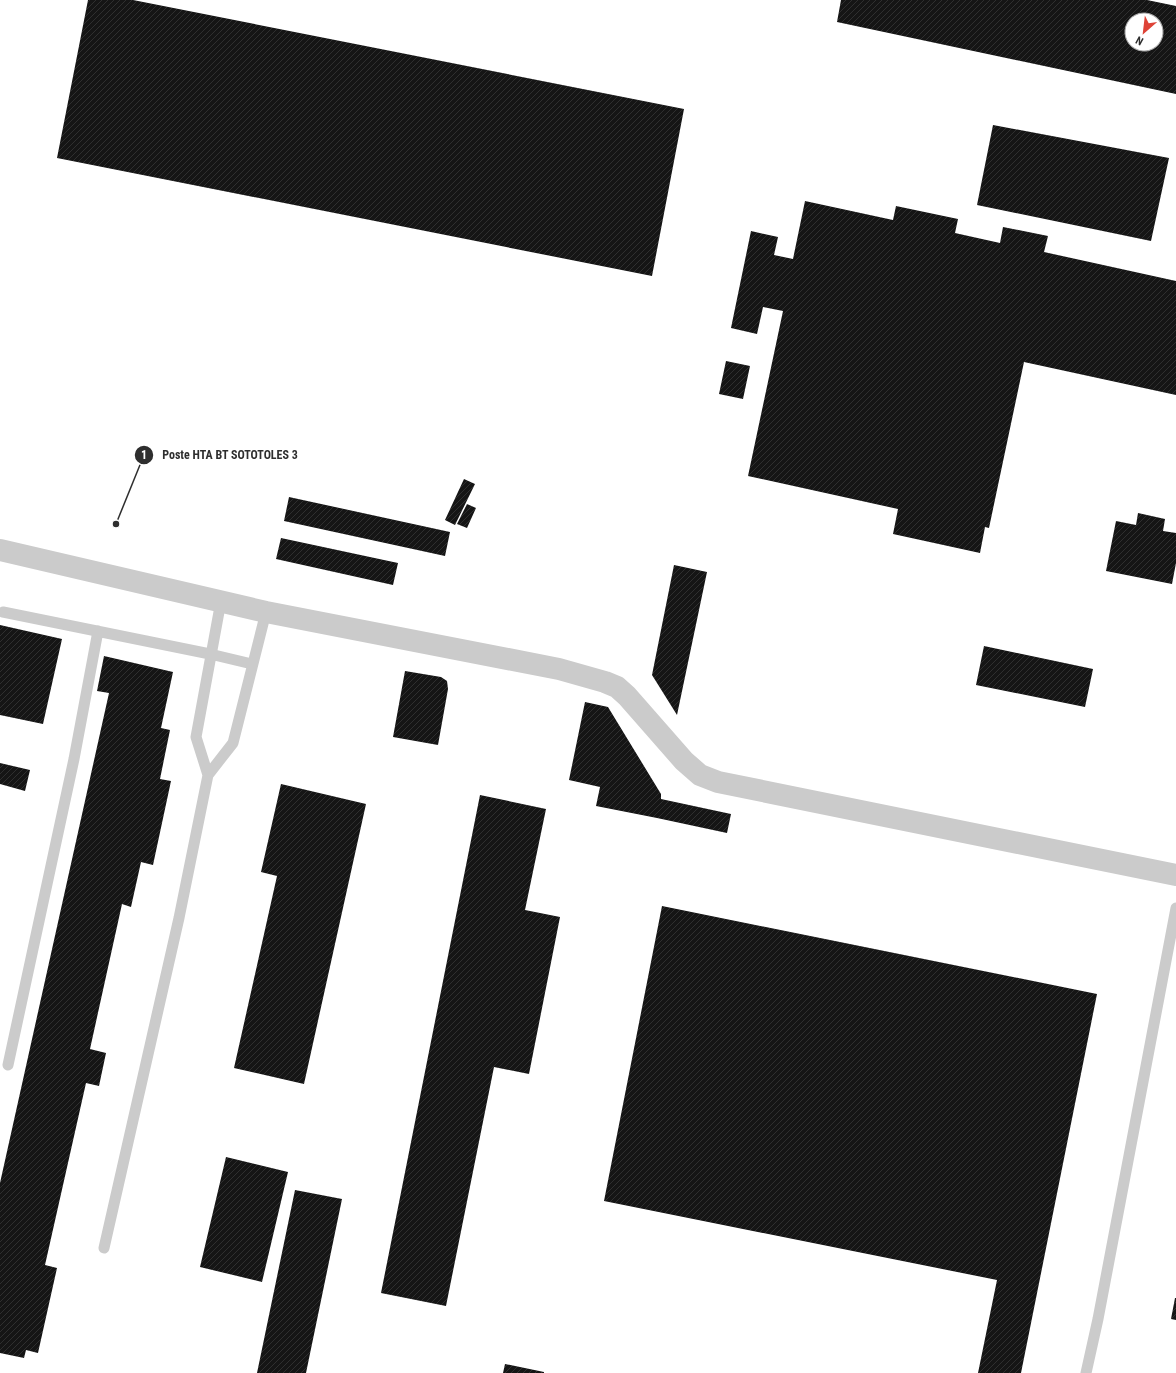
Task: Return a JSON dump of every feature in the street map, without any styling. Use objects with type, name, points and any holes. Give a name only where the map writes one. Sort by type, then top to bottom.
[{"type":"street","points":[[0,550],[266,612],[559,669],[605,682],[617,687],[627,696],[684,761],[700,774],[718,782],[1176,875]]},
{"type":"lane","points":[[208,775],[196,737],[210,654],[221,601]]},
{"type":"lane","points":[[3,612],[210,654],[252,664]]},
{"type":"lane","points":[[104,1248],[179,918],[208,775],[233,743],[266,612]]},
{"type":"lane","points":[[8,1066],[72,767],[98,632]]},
{"type":"lane","points":[[1086,1373],[1101,1304],[1176,908]]},
{"type":"building","points":[[88,0],[133,0],[684,109],[652,276],[57,158]]},
{"type":"building","points":[[841,0],[1147,0],[1176,6],[1176,94],[837,22]]},
{"type":"building","points":[[993,125],[1169,158],[1151,241],[977,205]]},
{"type":"building","points":[[805,201],[893,220],[896,206],[958,219],[955,233],[1000,243],[1003,227],[1048,236],[1044,252],[1176,281],[1176,395],[1024,362],[989,528],[985,527],[980,553],[893,534],[898,509],[748,476],[783,311],[763,307],[757,334],[731,328],[751,231],[778,237],[774,255],[793,259]]},
{"type":"building","points":[[726,361],[750,366],[743,399],[719,394]]},
{"type":"building","points":[[464,479],[475,484],[455,525],[445,520]]},
{"type":"building","points":[[289,497],[450,532],[445,556],[284,521]]},
{"type":"building","points":[[467,504],[476,508],[467,528],[457,524]]},
{"type":"building","points":[[1138,513],[1165,519],[1163,531],[1176,533],[1176,563],[1172,584],[1106,571],[1116,521],[1136,525]]},
{"type":"building","points":[[281,538],[398,563],[393,585],[276,559]]},
{"type":"building","points":[[674,565],[707,572],[677,715],[652,675]]},
{"type":"building","points":[[0,625],[62,639],[43,724],[0,715]]},
{"type":"building","points":[[984,646],[1093,669],[1085,707],[976,685]]},
{"type":"building","points":[[104,656],[173,672],[161,728],[170,730],[160,779],[171,781],[153,865],[141,862],[131,907],[122,904],[90,1049],[106,1053],[99,1086],[86,1083],[45,1265],[57,1268],[38,1353],[26,1350],[24,1358],[0,1353],[0,1183],[109,693],[97,691]]},
{"type":"building","points":[[405,671],[441,677],[447,681],[448,689],[438,745],[393,737]]},
{"type":"building","points":[[585,702],[608,707],[661,794],[661,799],[731,814],[727,833],[596,806],[600,787],[569,780]]},
{"type":"building","points":[[0,763],[30,770],[25,791],[0,784]]},
{"type":"building","points":[[281,784],[366,804],[304,1084],[234,1068],[277,876],[261,872]]},
{"type":"building","points":[[480,795],[546,809],[525,910],[560,917],[529,1074],[494,1067],[446,1306],[381,1293]]},
{"type":"building","points":[[662,906],[1097,994],[1021,1373],[978,1373],[997,1280],[604,1201]]},
{"type":"building","points":[[226,1157],[288,1172],[262,1282],[200,1267]]},
{"type":"building","points":[[295,1190],[342,1199],[306,1373],[257,1373]]},
{"type":"building","points":[[1176,1298],[1176,1320],[1171,1319]]},
{"type":"building","points":[[505,1364],[544,1372],[544,1373],[503,1373]]},
{"type":"place","name":"Poste HTA BT SOTOTOLES 3","points":[[116,524]]}]
